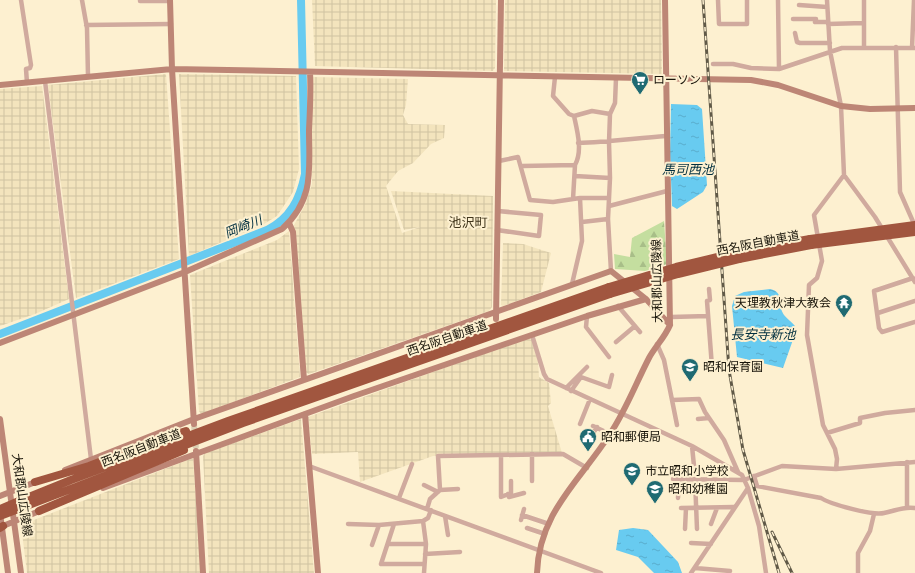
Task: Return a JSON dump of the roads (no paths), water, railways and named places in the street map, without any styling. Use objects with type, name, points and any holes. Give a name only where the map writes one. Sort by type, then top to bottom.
[{"type":"highway","name":"西名阪自動車道","points":[[0,516],[20,504],[144,452],[296,397],[610,291],[678,274],[739,256],[810,242],[915,225]]},
{"type":"highway","name":"西名阪自動車道","points":[[810,242],[915,232]]},
{"type":"highway","name":"西名阪自動車道","points":[[0,510],[610,291]]},
{"type":"highway","points":[[35,482],[89,466],[165,438],[296,397]]},
{"type":"highway","points":[[39,511],[243,423]]},
{"type":"street","points":[[21,0],[31,65],[30,68],[26,69],[27,83]]},
{"type":"street","points":[[82,0],[86,25],[88,77]]},
{"type":"street","points":[[140,1],[170,0],[172,69],[194,422]]},
{"type":"street","points":[[496,316],[501,0]]},
{"type":"street","name":"大和郡山広陵線","points":[[537,573],[539,550],[549,524],[565,493],[587,468],[610,434],[657,344],[670,325],[665,0]]},
{"type":"street","points":[[718,0],[719,24],[747,24],[747,0]]},
{"type":"street","points":[[778,0],[779,69]]},
{"type":"street","points":[[827,0],[830,51],[841,106],[844,175],[875,218],[914,280],[874,291],[880,328],[882,332],[915,322]]},
{"type":"street","points":[[864,0],[864,48]]},
{"type":"street","points":[[713,64],[733,64],[751,68],[779,69],[830,51],[849,47],[914,48],[914,0]]},
{"type":"street","points":[[799,5],[827,7]]},
{"type":"street","points":[[793,18],[816,19],[816,22],[828,23],[863,23]]},
{"type":"street","points":[[86,25],[171,24]]},
{"type":"street","points":[[794,32],[797,42],[800,43],[830,43]]},
{"type":"street","points":[[896,47],[900,192],[915,225]]},
{"type":"street","points":[[0,85],[172,69],[751,80],[765,82],[841,106],[870,109],[915,108]]},
{"type":"street","points":[[0,343],[73,313],[185,271],[275,234],[289,223],[302,202],[310,178],[309,72]]},
{"type":"street","points":[[555,77],[553,91],[556,100],[569,114],[574,116],[592,111],[610,114]]},
{"type":"street","points":[[616,78],[615,103],[610,114],[608,142],[610,178],[608,219],[611,271],[646,299],[670,325]]},
{"type":"street","points":[[45,81],[91,459]]},
{"type":"street","points":[[573,199],[575,165],[578,160],[578,143],[574,116]]},
{"type":"street","points":[[578,143],[608,142],[631,140],[640,137],[666,136]]},
{"type":"street","points":[[499,161],[518,157],[522,166],[530,200],[552,202],[580,198],[609,198]]},
{"type":"street","points":[[522,166],[575,165]]},
{"type":"street","points":[[836,469],[837,459],[823,425],[807,335],[809,285],[817,278],[822,260],[814,215],[844,175]]},
{"type":"street","points":[[575,176],[610,178]]},
{"type":"street","points":[[609,206],[667,191]]},
{"type":"street","points":[[572,284],[582,241],[580,198]]},
{"type":"street","points":[[497,230],[539,236],[541,215],[498,211]]},
{"type":"street","points":[[582,222],[608,219]]},
{"type":"street","points":[[289,223],[293,232],[304,380]]},
{"type":"street","points":[[0,496],[91,459],[304,380],[496,316],[572,284],[611,271]]},
{"type":"street","points":[[709,289],[710,300],[707,301],[712,368]]},
{"type":"street","points":[[1,527],[196,451],[305,414],[497,343],[532,335],[618,306],[646,299]]},
{"type":"street","points":[[878,313],[915,301]]},
{"type":"street","points":[[618,306],[640,332]]},
{"type":"street","points":[[587,316],[586,327],[609,357]]},
{"type":"street","points":[[671,317],[708,316]]},
{"type":"street","points":[[616,342],[635,326]]},
{"type":"street","points":[[532,335],[545,376],[569,390],[692,446],[738,472]]},
{"type":"street","points":[[657,344],[664,360],[677,425]]},
{"type":"street","points":[[569,390],[587,367]]},
{"type":"street","points":[[569,390],[581,377],[609,387],[612,375]]},
{"type":"street","points":[[672,400],[699,398],[709,418],[724,440],[738,472],[748,488],[759,526],[766,573]]},
{"type":"street","points":[[580,424],[590,399]]},
{"type":"street","points":[[827,433],[860,423],[860,418],[885,413],[915,410]]},
{"type":"street","points":[[305,414],[318,573]]},
{"type":"street","points":[[698,419],[709,418]]},
{"type":"street","name":"大和郡山広陵線","points":[[0,419],[21,573]]},
{"type":"street","points":[[590,438],[595,427],[610,434]]},
{"type":"street","points":[[692,446],[694,466]]},
{"type":"street","points":[[196,451],[203,573]]},
{"type":"street","points":[[532,454],[532,482]]},
{"type":"street","points":[[348,524],[379,525],[423,522],[428,518],[430,499],[439,490],[438,456],[563,454],[587,468]]},
{"type":"street","points":[[500,455],[501,496],[511,493],[511,481]]},
{"type":"street","points":[[907,462],[907,507]]},
{"type":"street","points":[[673,479],[744,480],[782,466],[836,469],[915,462]]},
{"type":"street","points":[[399,498],[412,464]]},
{"type":"street","points":[[309,466],[601,573]]},
{"type":"street","points":[[754,476],[757,486],[821,498],[829,504],[874,514],[884,514],[907,507],[915,508]]},
{"type":"street","points":[[678,498],[679,479]]},
{"type":"street","points":[[695,479],[698,508],[697,529]]},
{"type":"street","points":[[424,485],[439,490],[458,490]]},
{"type":"street","points":[[691,573],[748,488]]},
{"type":"street","points":[[508,494],[510,497],[524,493]]},
{"type":"street","points":[[685,529],[683,508],[734,507]]},
{"type":"street","points":[[711,524],[716,508]]},
{"type":"street","points":[[524,509],[522,518],[549,524]]},
{"type":"street","name":"大和郡山広陵線","points":[[0,510],[8,573]]},
{"type":"street","points":[[858,573],[858,552],[870,531],[874,514]]},
{"type":"street","points":[[445,516],[448,535]]},
{"type":"street","points":[[423,522],[426,544],[424,573]]},
{"type":"street","points":[[394,524],[381,564],[424,564]]},
{"type":"street","points":[[372,545],[379,525]]},
{"type":"street","points":[[527,528],[545,534]]},
{"type":"street","points":[[691,543],[711,544]]},
{"type":"street","points":[[388,544],[426,544]]},
{"type":"street","points":[[425,554],[460,552]]},
{"type":"street","points":[[695,568],[730,571]]},
{"type":"water","name":"馬司西池","points":[[671,104],[697,105],[702,109],[707,185],[703,192],[677,209],[672,206],[670,153]]},
{"type":"water","name":"長安寺新池","points":[[770,289],[778,293],[784,315],[795,326],[795,334],[783,368],[737,357],[732,306],[735,296],[744,292]]},
{"type":"water","points":[[633,528],[648,530],[678,562],[682,573],[654,573],[638,557],[616,550],[619,530]]},
{"type":"waterway","name":"岡崎川","points":[[0,334],[267,230],[288,214],[297,200],[305,174],[301,0]]},
{"type":"tunnel","points":[[194,424],[196,449]]},
{"type":"railway","points":[[703,0],[729,370],[743,450],[779,573]]},
{"type":"railway","points":[[772,532],[792,573]]},
{"type":"place","name":"ローソン","points":[[640,95]]},
{"type":"place","name":"天理教秋津大教会","points":[[844,318]]},
{"type":"place","name":"昭和保育園","points":[[690,382]]},
{"type":"place","name":"昭和郵便局","points":[[588,452]]},
{"type":"place","name":"市立昭和小学校","points":[[632,486]]},
{"type":"place","name":"昭和幼稚園","points":[[655,504]]},
{"type":"district","name":"池沢町","points":[[468,222]]}]
